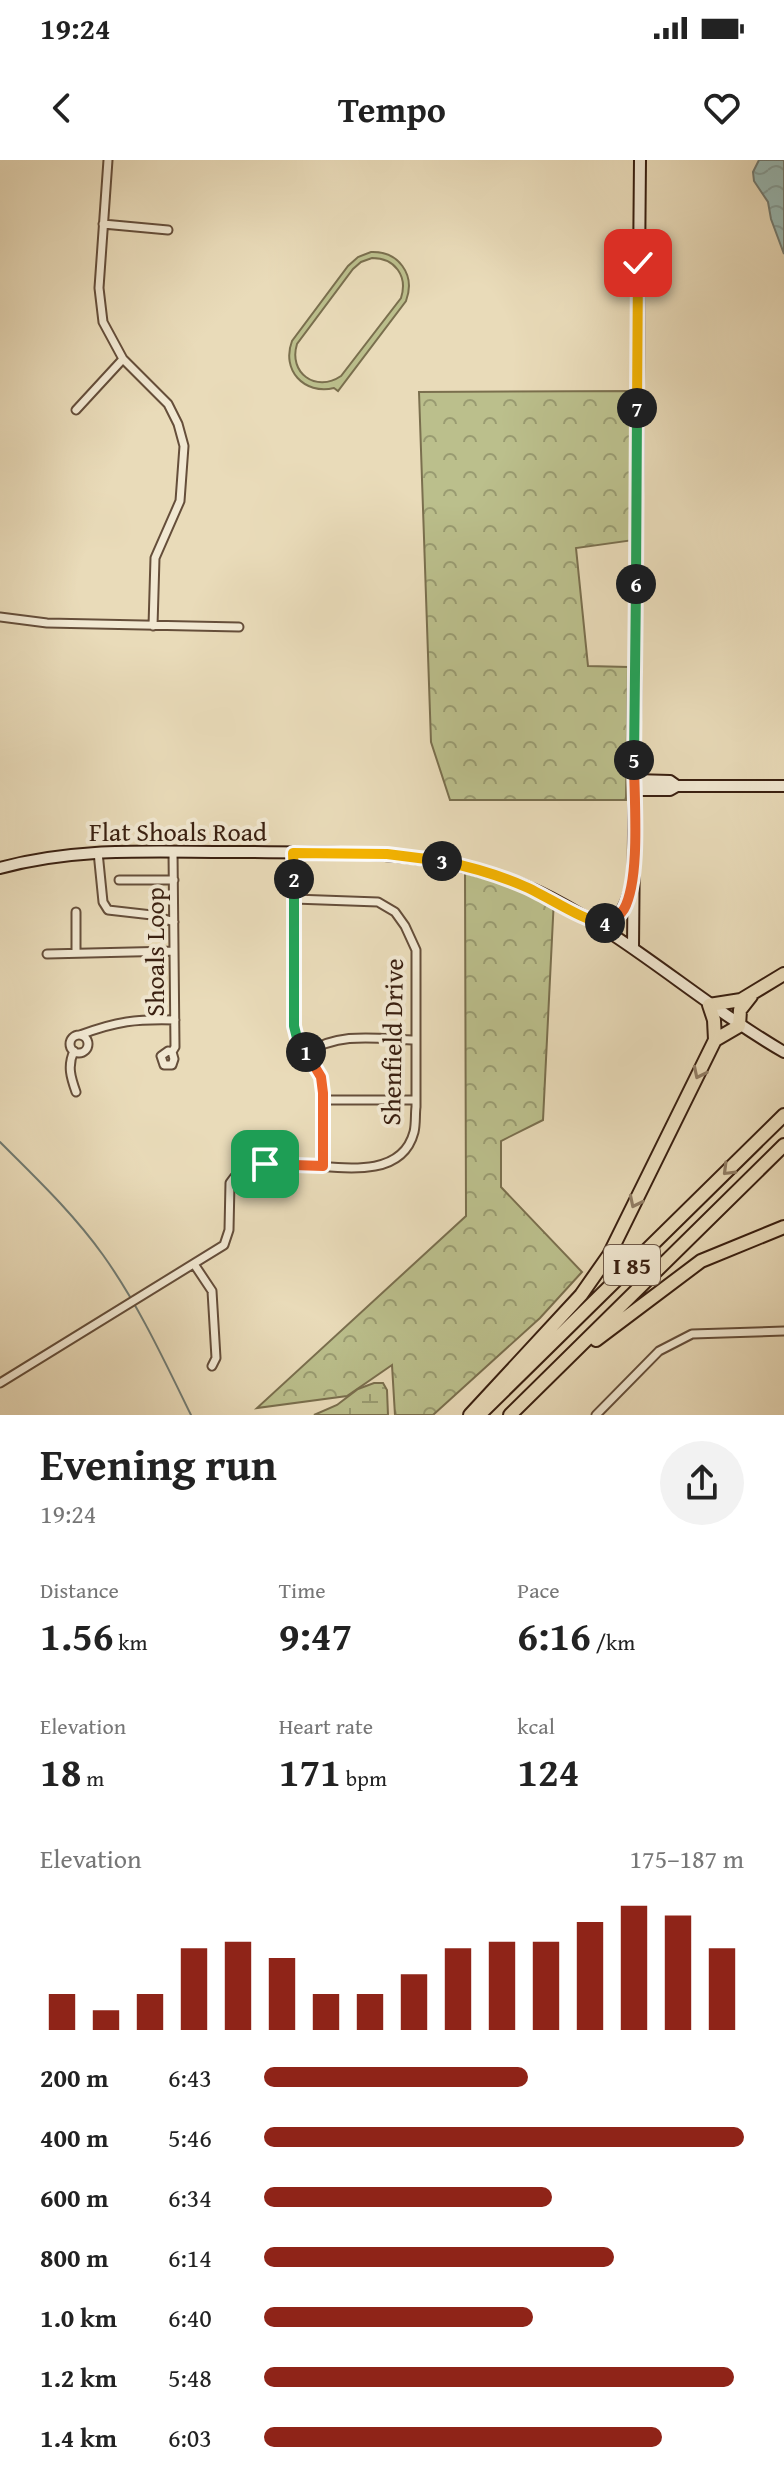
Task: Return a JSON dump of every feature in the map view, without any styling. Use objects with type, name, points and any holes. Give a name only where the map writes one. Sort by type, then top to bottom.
[{"type":"highway","points":[[715,1040],[709,1005],[751,996],[784,974]]},
{"type":"highway","points":[[470,1415],[581,1295],[609,1255],[715,1040],[739,1026],[740,1010],[751,996]]},
{"type":"highway","name":"I 85","points":[[480,1415],[784,1115]]},
{"type":"highway","name":"I 85","points":[[510,1415],[784,1145]]},
{"type":"highway","points":[[549,1377],[701,1261],[784,1227]]},
{"type":"street","points":[[108,160],[100,307],[108,335],[123,359],[168,404],[184,446],[180,501],[155,558],[153,626]]},
{"type":"street","points":[[633,948],[640,160]]},
{"type":"street","points":[[103,224],[168,230]]},
{"type":"street","points":[[76,410],[123,359]]},
{"type":"street","points":[[0,617],[47,623],[239,627]]},
{"type":"street","points":[[634,785],[670,781],[677,786],[784,786]]},
{"type":"street","points":[[98,852],[103,902],[108,910],[152,915],[174,922]]},
{"type":"street","name":"Flat Shoals Road","points":[[0,868],[56,855],[98,852],[387,854],[473,868],[524,886],[594,924],[633,948],[739,1026],[784,1052]]},
{"type":"street","name":"Shoals Loop","points":[[172,1052],[175,1047],[173,852]]},
{"type":"street","points":[[293,853],[294,1026],[297,1038],[321,1077],[323,1166]]},
{"type":"street","points":[[119,880],[174,880]]},
{"type":"street","points":[[594,924],[615,920],[624,908],[633,882]]},
{"type":"street","name":"Shenfield Drive","points":[[0,1383],[224,1245],[229,1230],[230,1183],[247,1166],[368,1168],[392,1160],[406,1148],[414,1132],[416,1100],[416,950],[395,912],[378,902],[294,899]]},
{"type":"street","points":[[76,912],[76,953]]},
{"type":"street","points":[[47,954],[174,951]]},
{"type":"street","points":[[80,1035],[87,1041],[82,1052],[74,1051],[70,1040],[74,1036],[111,1023],[135,1019],[175,1020]]},
{"type":"street","points":[[307,1053],[323,1042],[349,1038],[416,1040]]},
{"type":"street","points":[[74,1051],[69,1063],[70,1078],[76,1092]]},
{"type":"street","points":[[323,1100],[416,1100]]},
{"type":"street","points":[[264,1150],[265,1164]]},
{"type":"street","points":[[194,1264],[208,1283],[214,1299],[216,1358],[212,1366]]},
{"type":"street","points":[[596,1415],[659,1351],[692,1334],[784,1331]]},
{"type":"green space","points":[[371,252],[389,255],[397,260],[409,282],[406,301],[338,391],[334,388],[313,388],[298,378],[293,370],[289,352],[292,341],[358,257]],"holes":[[[380,259],[398,270],[403,282],[401,298],[341,376],[322,382],[306,377],[297,364],[297,344],[353,269],[361,262]]]},
{"type":"green space","points":[[637,391],[634,540],[576,548],[588,666],[628,667],[626,800],[450,800],[431,742],[419,392]]},
{"type":"green space","points":[[465,869],[554,898],[543,1120],[501,1141],[501,1187],[582,1272],[540,1318],[433,1415],[395,1415],[392,1365],[347,1396],[257,1408],[466,1216]]},
{"type":"green space","points":[[383,1383],[387,1390],[388,1415],[314,1415],[337,1405],[358,1389]]},
{"type":"water","points":[[759,160],[784,160],[784,254],[768,202],[754,181],[753,172]]},
{"type":"waterway","points":[[0,1142],[67,1210],[103,1255],[139,1313],[191,1415]]},
{"type":"route","points":[[265,1164],[323,1166],[321,1077],[297,1038],[294,1026],[293,853],[387,854],[473,868],[549,897],[594,924],[615,920],[624,908],[633,882],[638,263]]}]
